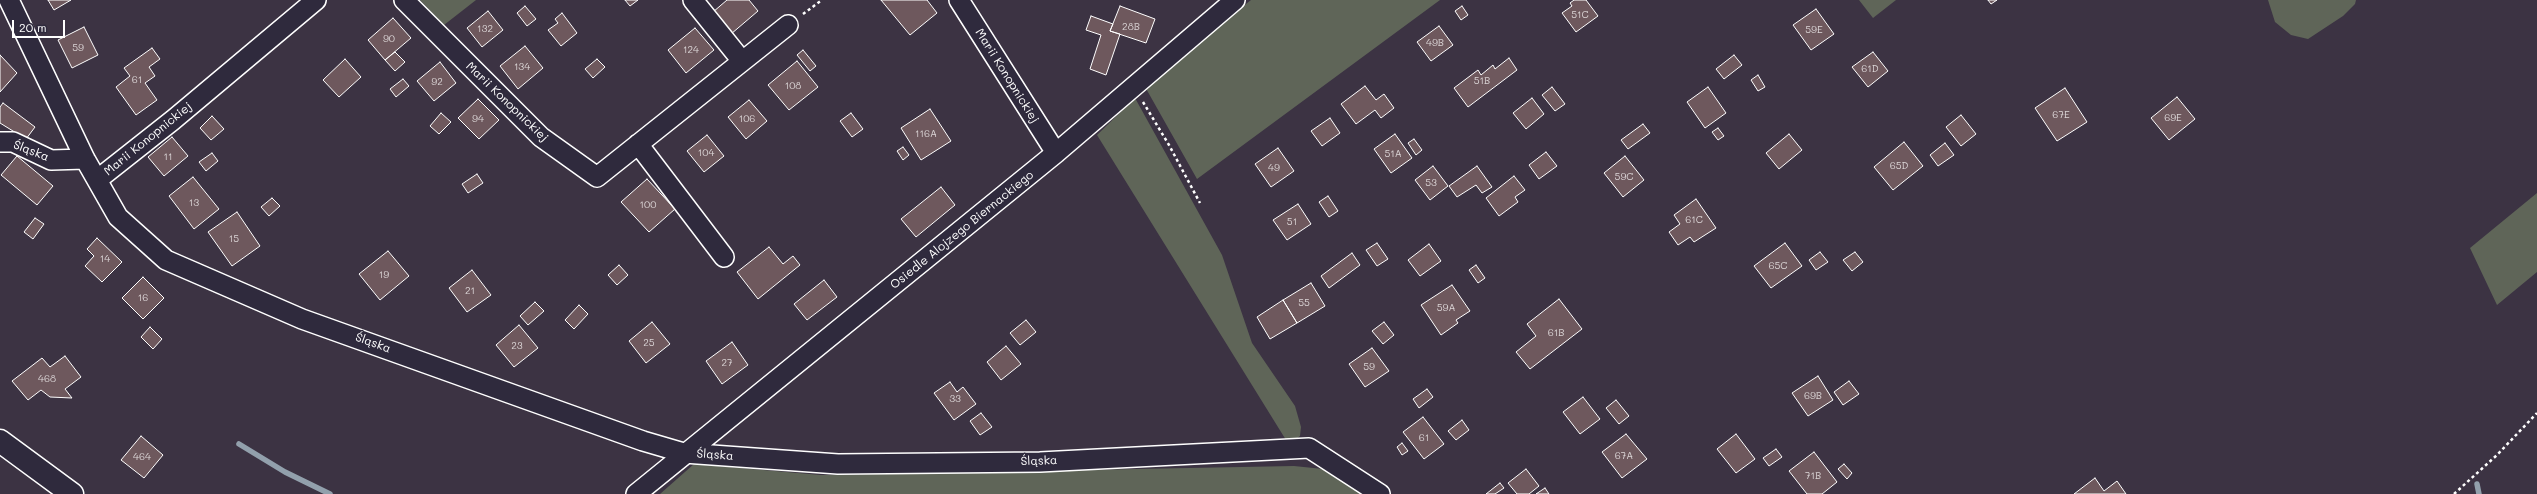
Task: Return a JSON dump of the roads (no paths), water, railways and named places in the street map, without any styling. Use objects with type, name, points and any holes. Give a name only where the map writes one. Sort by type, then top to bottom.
[{"type":"main road","points":[[0,441],[72,494]]},
{"type":"street","name":"Marii Konopnickiej","points":[[9,0],[85,159],[97,180],[173,120],[316,0]]},
{"type":"street","name":"Marii Konopnickiej","points":[[404,0],[541,138],[597,177],[788,25]]},
{"type":"street","points":[[693,0],[742,61]]},
{"type":"street","name":"Marii Konopnickiej","points":[[959,0],[1056,152]]},
{"type":"street","name":"Osiedle Alojzego Biernackiego","points":[[684,453],[784,376],[1056,152],[1235,0]]},
{"type":"street","name":"Śląska","points":[[0,142],[13,142],[51,160],[85,159]]},
{"type":"street","points":[[638,144],[724,257]]},
{"type":"street","name":"Śląska","points":[[97,180],[118,217],[166,260],[302,319],[636,438],[684,453],[846,464],[1040,462],[1309,448],[1380,494]]},
{"type":"street","name":"Śląska","points":[[636,494],[684,453]]},
{"type":"waterway","points":[[239,444],[285,472],[330,494]]},
{"type":"waterway","points":[[2477,484],[2479,494]]}]
